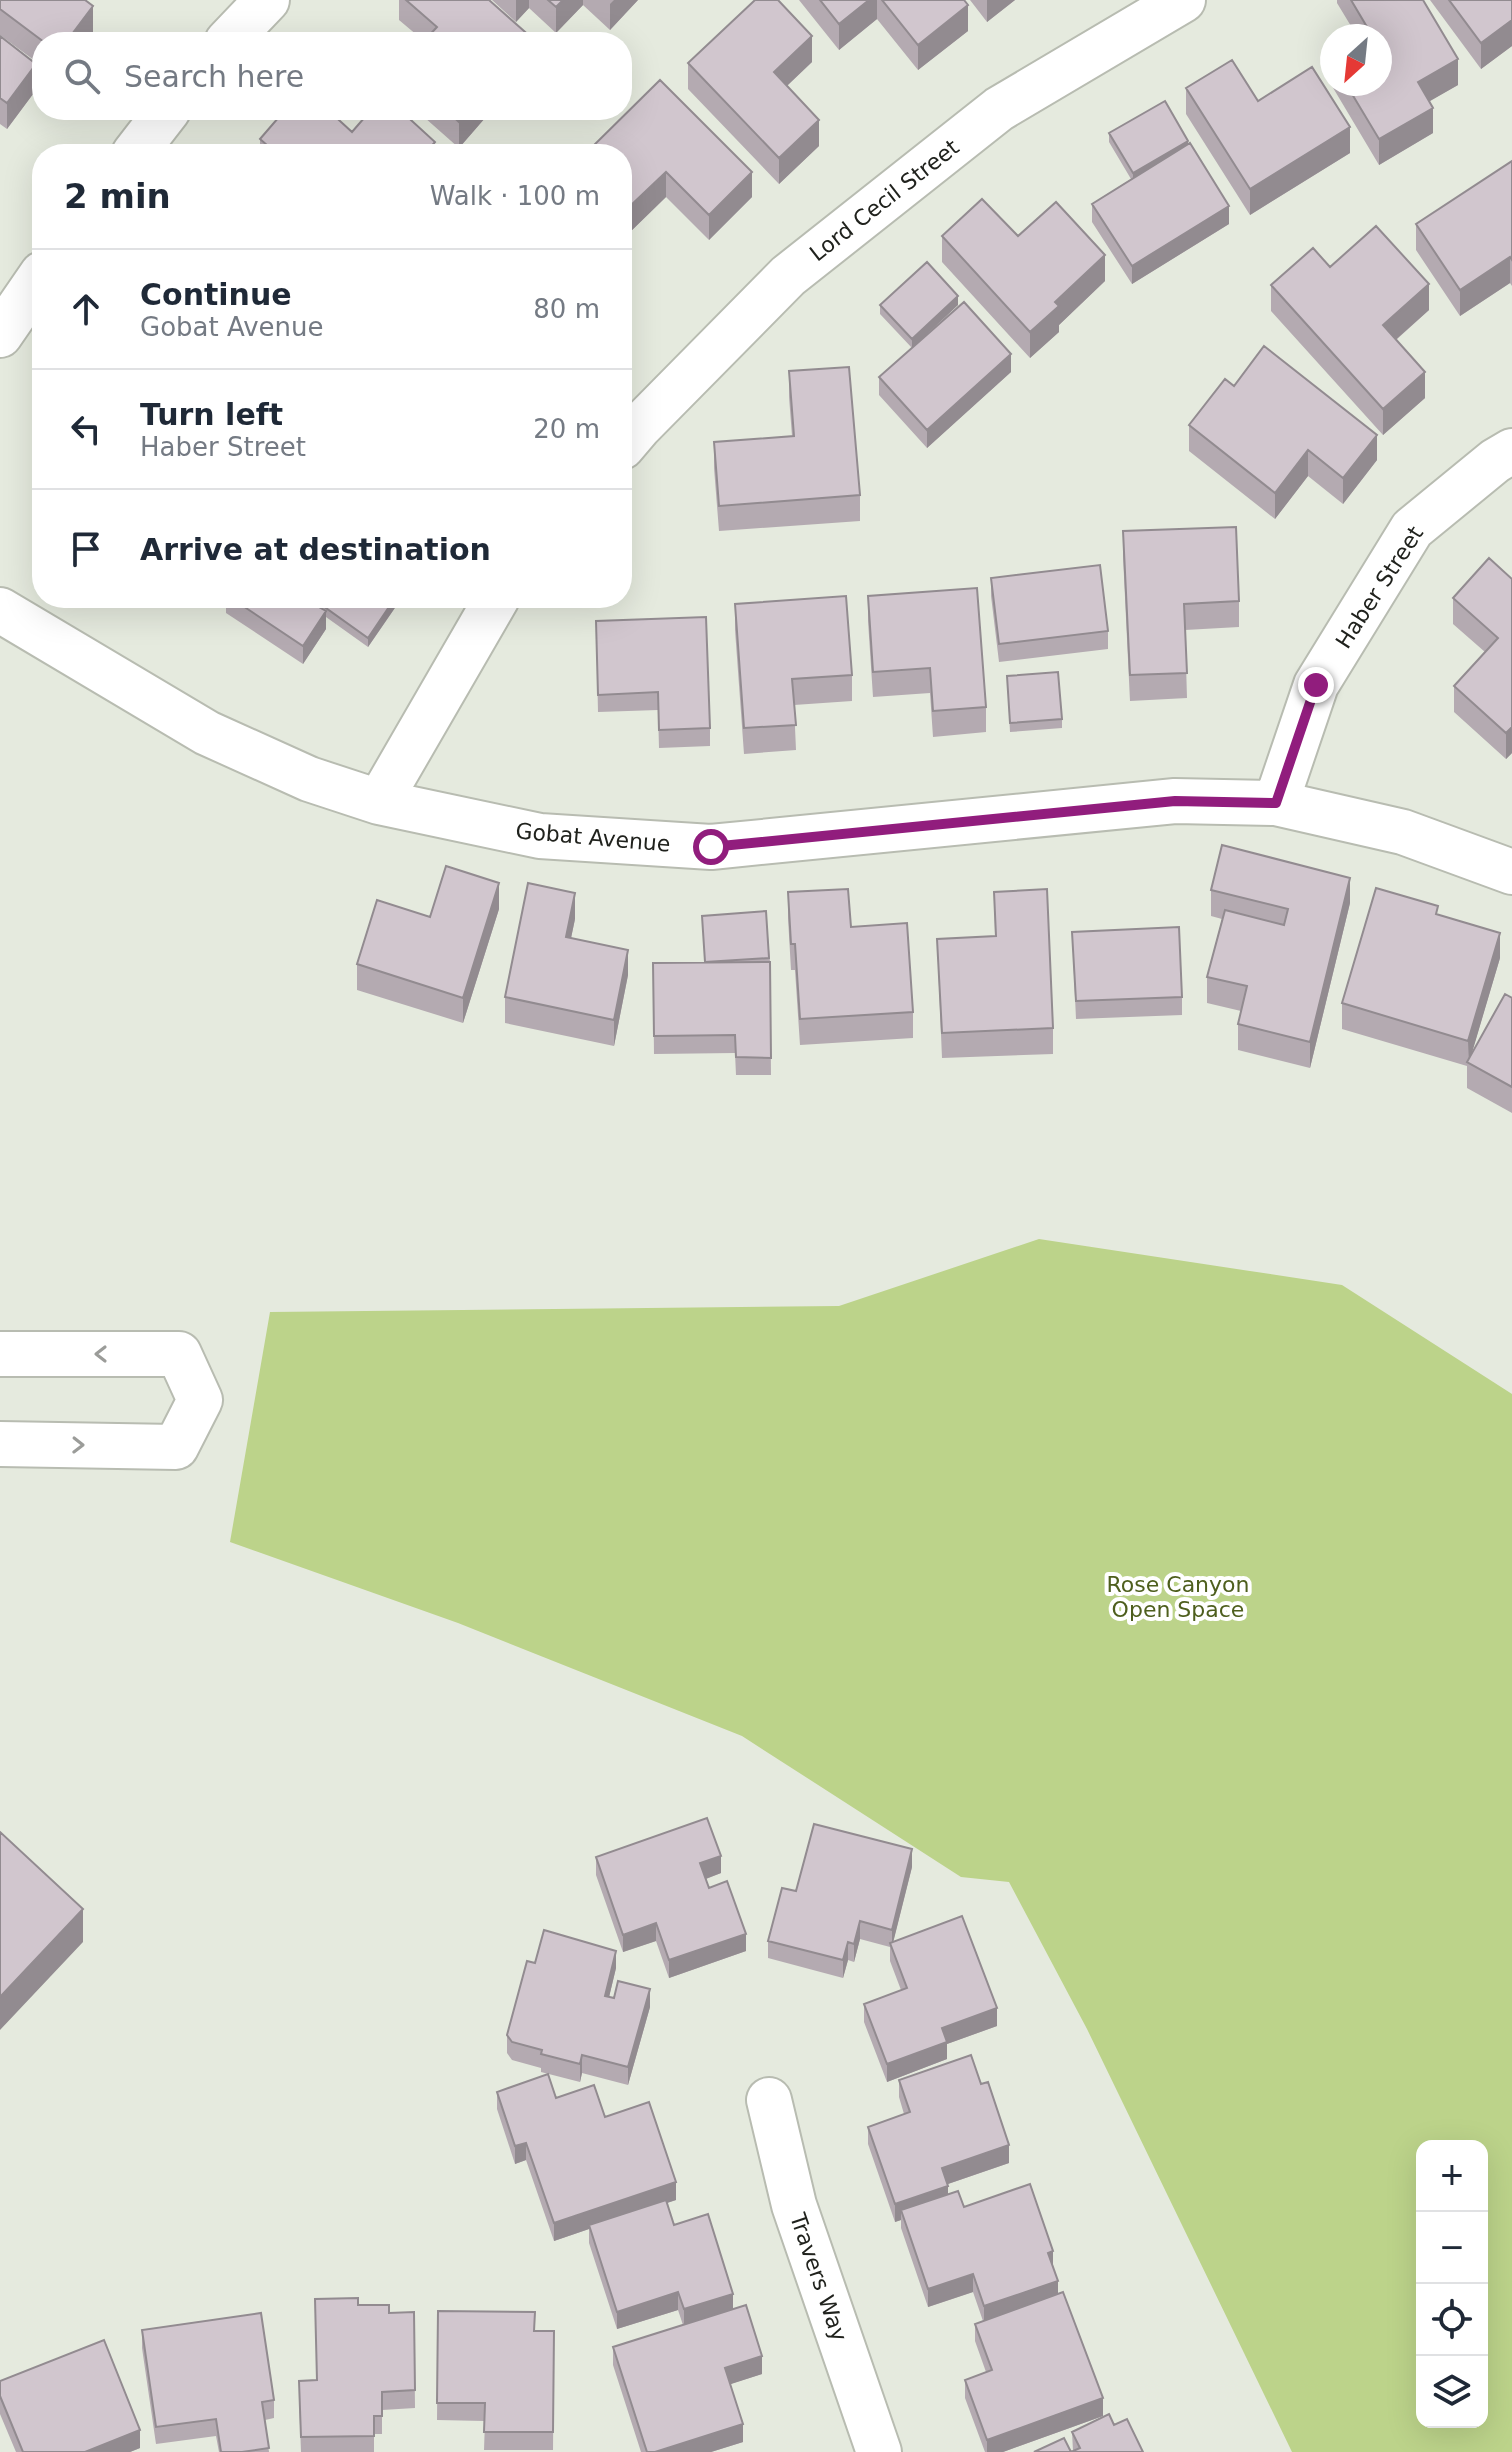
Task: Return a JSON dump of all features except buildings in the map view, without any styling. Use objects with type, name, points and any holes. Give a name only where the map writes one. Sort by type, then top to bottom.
[{"type":"street","points":[[237,32],[267,0]]},
{"type":"street","name":"Lord Cecil Street","points":[[632,435],[788,276],[999,109],[1183,0]]},
{"type":"street","points":[[142,144],[160,120]]},
{"type":"street","points":[[0,335],[32,289]]},
{"type":"street","name":"Haber Street","points":[[1276,803],[1316,685],[1412,529],[1495,461],[1512,451]]},
{"type":"street","points":[[379,802],[491,608]]},
{"type":"street","name":"Gobat Avenue","points":[[0,610],[207,733],[309,779],[379,802],[540,836],[711,847],[1175,801],[1276,803],[1403,832],[1512,872]]},
{"type":"street","points":[[0,1354],[179,1354],[200,1400],[176,1447],[0,1444]]},
{"type":"street","name":"Travers Way","points":[[769,2100],[794,2205],[879,2452]]},
{"type":"green space","name":"Rose Canyon Open Space","points":[[1039,1239],[1342,1285],[1512,1394],[1512,2452],[1292,2452],[1087,2029],[1009,1882],[961,1877],[742,1736],[458,1623],[230,1542],[270,1312],[839,1306]]},
{"type":"route","points":[[711,847],[1175,801],[1276,803],[1316,685]]}]
